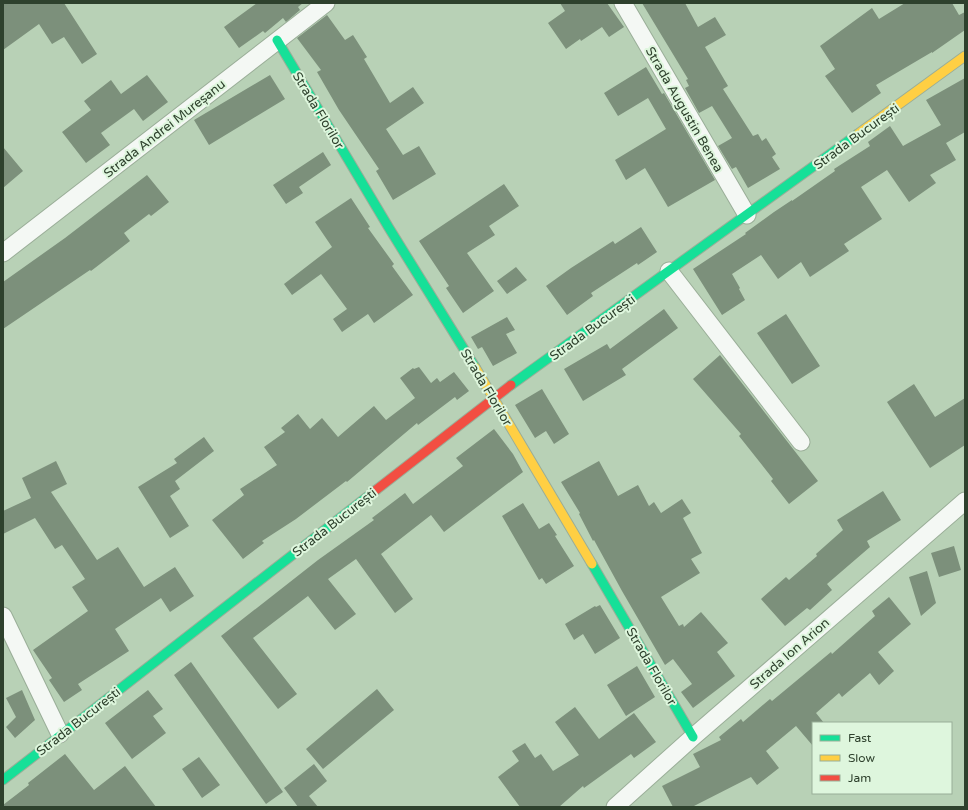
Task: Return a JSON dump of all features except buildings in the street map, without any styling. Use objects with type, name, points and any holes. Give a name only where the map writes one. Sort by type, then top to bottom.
[{"type":"main road","name":"Strada Florilor","points":[[277,40],[389,228],[494,398],[693,737]]},
{"type":"main road","name":"Strada București","points":[[3,780],[60,734],[494,398],[965,56]]},
{"type":"street","name":"Strada Andrei Mureșanu","points":[[3,253],[326,3]]},
{"type":"street","name":"Strada Augustin Benea","points":[[623,3],[747,215]]},
{"type":"street","points":[[669,271],[801,442]]},
{"type":"street","name":"Strada Ion Arion","points":[[615,807],[693,737],[965,501]]},
{"type":"street","points":[[3,616],[60,734]]},
{"type":"traffic: fast","points":[[277,40],[389,228],[475,367]]},
{"type":"traffic: fast","points":[[511,385],[858,134]]},
{"type":"traffic: fast","points":[[3,780],[376,490]]},
{"type":"traffic: fast","points":[[592,564],[693,737]]},
{"type":"traffic: slow","points":[[858,134],[965,56]]},
{"type":"traffic: slow","points":[[475,367],[592,564]]},
{"type":"traffic: jam","points":[[376,490],[511,385]]}]
